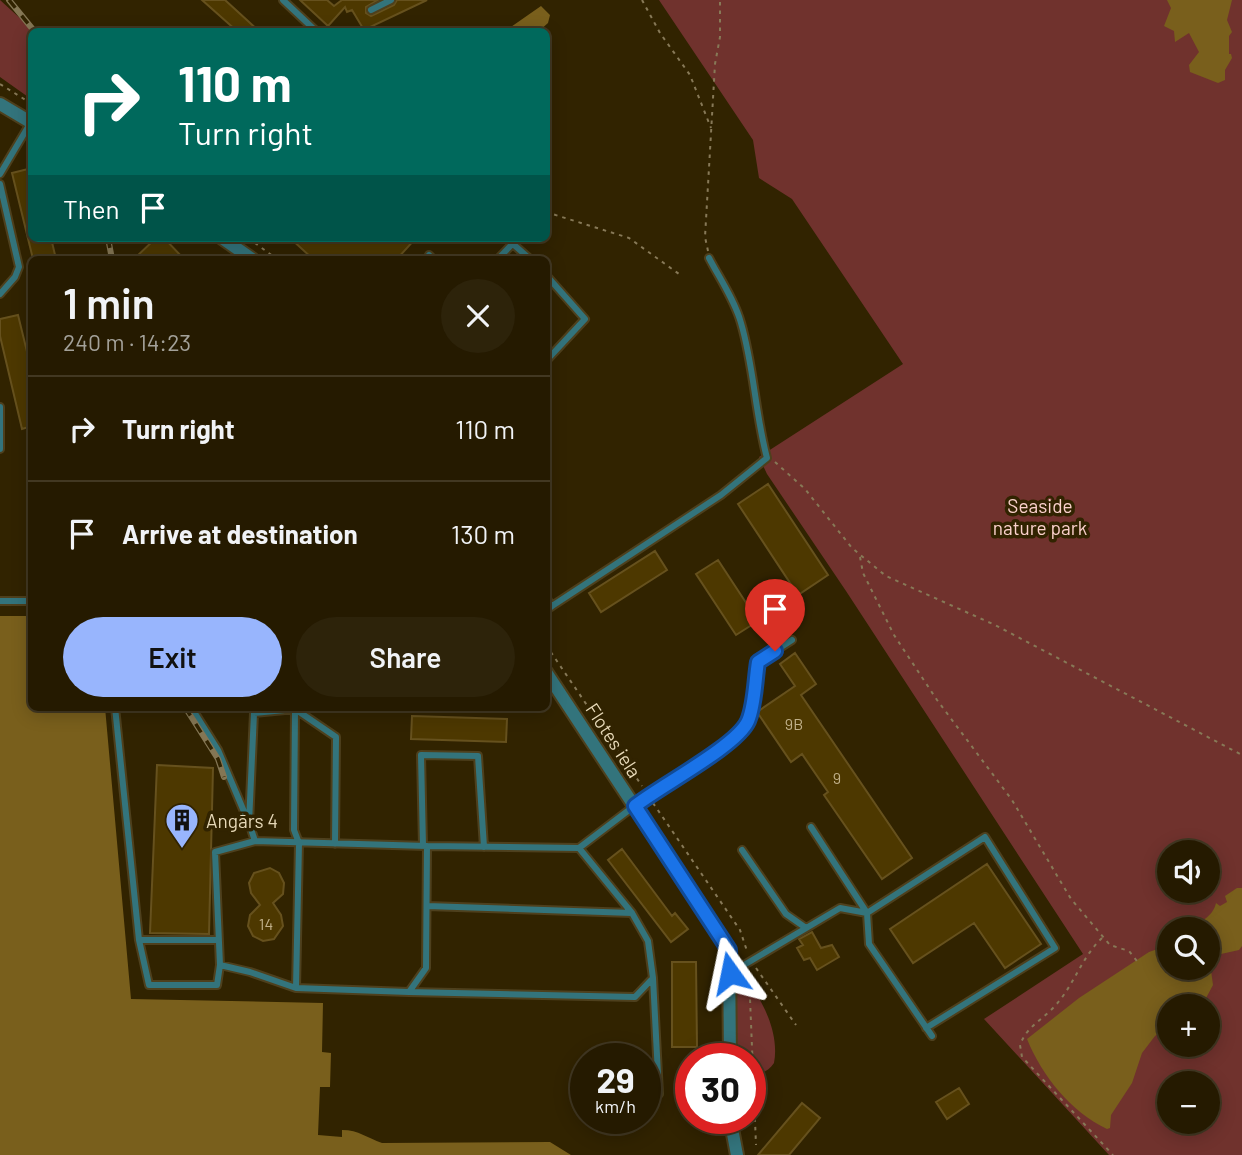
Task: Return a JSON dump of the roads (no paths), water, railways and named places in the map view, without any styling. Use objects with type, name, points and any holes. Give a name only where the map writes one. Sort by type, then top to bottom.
[{"type":"street","points":[[0,104],[28,120]]},
{"type":"street","points":[[228,242],[249,256]]},
{"type":"street","name":"Flotes iela","points":[[550,678],[729,950],[730,1043]]},
{"type":"street","points":[[733,1134],[737,1155]]},
{"type":"lane","points":[[283,0],[313,28]]},
{"type":"lane","points":[[371,10],[391,0]]},
{"type":"lane","points":[[0,174],[28,127]]},
{"type":"lane","points":[[0,184],[19,267],[0,294]]},
{"type":"lane","points":[[501,256],[514,242]]},
{"type":"lane","points":[[516,242],[528,256]]},
{"type":"lane","points":[[550,608],[721,495],[767,458],[761,435],[757,389],[740,319],[709,258]]},
{"type":"lane","points":[[550,280],[585,319],[550,357]]},
{"type":"lane","points":[[0,407],[0,449]]},
{"type":"lane","points":[[0,601],[28,601]]},
{"type":"lane","points":[[115,711],[139,940],[149,985],[217,985],[219,965],[215,852],[255,841],[579,848],[648,795],[722,748],[748,722],[758,662],[792,640]]},
{"type":"lane","points":[[194,711],[218,750],[255,841]]},
{"type":"lane","points":[[249,823],[254,713],[274,711]]},
{"type":"lane","points":[[295,711],[295,830],[299,843],[296,988]]},
{"type":"lane","points":[[298,711],[336,737],[335,844]]},
{"type":"lane","points":[[409,992],[425,968],[427,906],[421,755],[478,756],[484,847]]},
{"type":"lane","points":[[811,828],[867,913],[869,944],[932,1036]]},
{"type":"lane","points":[[744,965],[840,908],[867,913],[985,836],[1055,948],[926,1028]]},
{"type":"lane","points":[[579,848],[632,913],[648,941],[656,1043]]},
{"type":"lane","points":[[742,850],[786,914],[806,928]]},
{"type":"lane","points":[[427,906],[632,913]]},
{"type":"lane","points":[[139,940],[218,940]]},
{"type":"lane","points":[[219,965],[250,972],[296,988],[409,992],[635,997],[653,978]]},
{"type":"railway","points":[[9,0],[32,28]]},
{"type":"railway","points":[[109,242],[111,256]]},
{"type":"railway","points":[[188,711],[218,759],[224,777]]},
{"type":"place","name":"Angārs 4","points":[[182,850]]},
{"type":"park label","name":"Seaside nature park","points":[[1040,516]]}]
